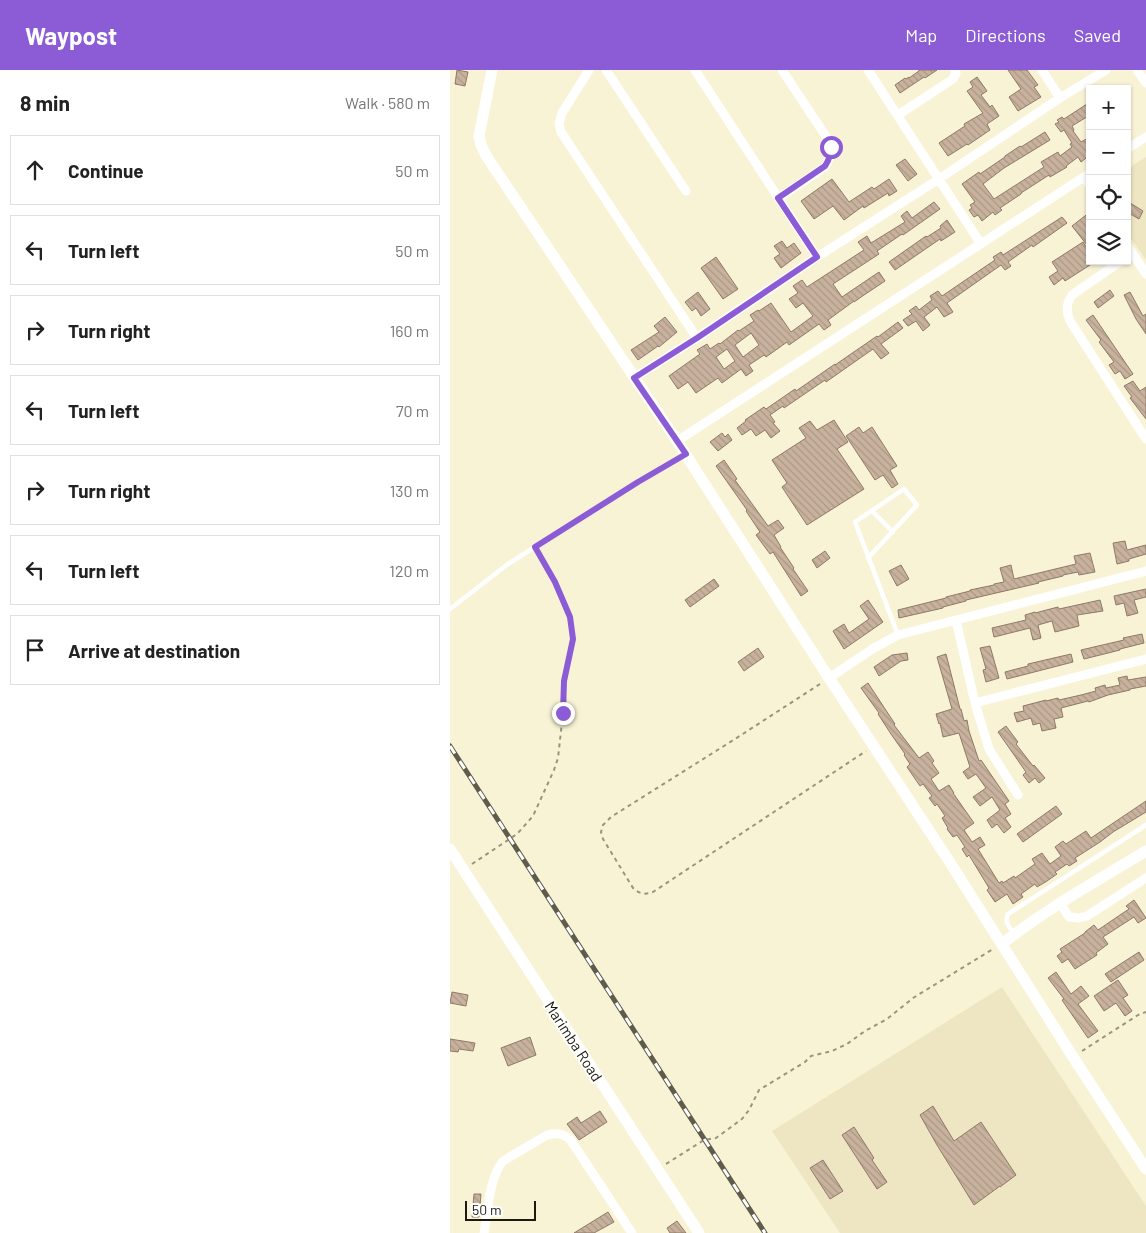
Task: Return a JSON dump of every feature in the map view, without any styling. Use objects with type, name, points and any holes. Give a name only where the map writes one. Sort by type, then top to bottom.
[{"type":"street","points":[[492,70],[480,136],[481,145],[487,157],[686,454],[1146,1169]]},
{"type":"street","points":[[589,70],[562,113],[559,122],[561,132],[697,338]]},
{"type":"street","points":[[606,70],[686,191]]},
{"type":"street","points":[[695,70],[817,257]]},
{"type":"street","points":[[778,198],[825,166],[831,153],[829,140],[782,70]]},
{"type":"street","points":[[868,70],[981,244]]},
{"type":"street","points":[[898,115],[953,79],[956,73],[955,70]]},
{"type":"street","points":[[1042,70],[1060,98]]},
{"type":"street","points":[[634,378],[1060,98],[1106,70]]},
{"type":"street","points":[[1137,70],[1146,83]]},
{"type":"street","points":[[1131,146],[1146,137]]},
{"type":"street","points":[[677,441],[1086,176]]},
{"type":"street","points":[[1131,256],[1146,274]]},
{"type":"street","points":[[1115,265],[1072,295],[1068,303],[1067,313],[1070,321],[1146,439]]},
{"type":"street","points":[[829,678],[874,648],[898,635],[1146,571]]},
{"type":"street","points":[[956,620],[975,703],[989,749],[1018,795]]},
{"type":"street","points":[[975,703],[1146,659]]},
{"type":"street","name":"Marimba Road","points":[[450,849],[699,1233]]},
{"type":"street","points":[[1002,944],[1060,903],[1146,851]]},
{"type":"street","points":[[1060,903],[1069,917],[1079,918],[1087,916],[1146,878]]},
{"type":"street","points":[[484,1233],[492,1188],[499,1166],[547,1135],[554,1133],[570,1139],[632,1233]]},
{"type":"lane","points":[[450,609],[508,564],[686,454]]},
{"type":"lane","points":[[868,558],[916,504],[904,490],[855,522],[868,558],[898,635]]},
{"type":"lane","points":[[872,511],[893,532]]},
{"type":"lane","points":[[1015,934],[1007,923],[1006,918],[1008,914],[1146,825]]},
{"type":"path","points":[[463,870],[511,839],[533,816],[558,758],[564,681],[573,639],[570,617],[555,582],[535,547]]},
{"type":"path","points":[[829,678],[611,817],[603,825],[601,832],[603,839],[633,888],[642,894],[653,892],[874,746]]},
{"type":"path","points":[[658,1170],[704,1140],[716,1138],[742,1119],[759,1090],[805,1062],[811,1056],[832,1051],[847,1044],[887,1019],[912,998],[1002,944]]},
{"type":"path","points":[[1073,1057],[1138,1015],[1146,1012]]},
{"type":"shaded area","points":[[1146,157],[1146,260],[1131,239],[1131,166]]},
{"type":"shaded area","points":[[1002,987],[1146,1206],[1146,1233],[840,1233],[772,1131]]},
{"type":"building","points":[[457,70],[468,72],[465,86],[455,84]]},
{"type":"building","points":[[919,70],[937,70],[900,93],[895,85]]},
{"type":"building","points":[[1008,70],[1027,70],[1038,85],[1034,87],[1041,97],[1018,111],[1009,97],[1021,89]]},
{"type":"building","points":[[977,77],[987,91],[981,95],[990,107],[992,105],[999,116],[987,124],[990,130],[948,156],[939,143],[965,126],[964,124],[983,113],[967,91],[973,87],[970,82]]},
{"type":"building","points":[[1086,105],[1086,117],[1072,126],[1073,131],[1081,142],[1086,139],[1086,158],[1081,162],[1078,157],[1067,167],[1050,177],[1049,175],[1000,208],[1002,210],[995,215],[993,212],[982,221],[978,215],[974,217],[969,210],[972,208],[970,205],[975,202],[962,184],[1045,132],[1050,140],[1004,168],[983,184],[994,199],[1044,167],[1041,162],[1058,152],[1060,156],[1072,147],[1070,144],[1072,143],[1064,130],[1061,132],[1055,124],[1062,117],[1064,119]]},
{"type":"building","points":[[905,159],[917,174],[908,181],[896,165]]},
{"type":"building","points":[[832,179],[849,202],[872,187],[874,189],[889,179],[897,191],[889,196],[888,193],[864,208],[863,206],[844,220],[833,206],[814,219],[801,201]]},
{"type":"building","points":[[934,202],[940,209],[877,251],[879,254],[833,284],[842,297],[879,272],[885,281],[828,320],[831,325],[824,330],[819,324],[789,345],[787,342],[766,357],[764,355],[749,365],[753,371],[746,376],[741,369],[722,383],[718,378],[696,393],[688,382],[678,389],[669,376],[700,354],[697,350],[707,344],[710,349],[720,344],[738,330],[754,321],[750,315],[771,303],[791,332],[813,316],[803,303],[796,308],[789,299],[798,293],[793,286],[802,280],[807,287],[864,250],[858,242],[867,236],[871,243],[905,222],[901,216],[907,211],[912,218]],"holes":[[[751,333],[759,345],[743,357],[735,345]],[[727,349],[735,361],[724,369],[716,357]]]},
{"type":"building","points":[[1131,204],[1143,211],[1139,219],[1131,214]]},
{"type":"building","points":[[1086,215],[1086,244],[1072,226]]},
{"type":"building","points":[[1062,217],[1067,223],[1008,262],[1011,266],[1005,270],[1001,265],[947,303],[953,312],[944,317],[937,307],[924,317],[930,325],[923,331],[916,321],[908,326],[903,320],[912,314],[909,311],[916,306],[919,310],[932,300],[930,296],[938,291],[942,296],[995,260],[993,257],[1001,252],[1003,255]]},
{"type":"building","points":[[947,220],[955,232],[941,241],[940,239],[895,270],[889,262],[926,236],[941,228],[940,226]]},
{"type":"building","points":[[782,241],[787,248],[794,243],[801,253],[781,268],[774,258],[780,254],[774,246]]},
{"type":"building","points":[[1083,242],[1086,247],[1086,265],[1090,265],[1065,281],[1063,278],[1054,285],[1049,277],[1058,271],[1052,262]]},
{"type":"building","points":[[716,257],[738,289],[723,299],[701,268]]},
{"type":"building","points":[[1110,290],[1114,296],[1098,308],[1094,302]]},
{"type":"building","points":[[698,292],[710,309],[701,316],[696,308],[692,311],[685,302]]},
{"type":"building","points":[[1130,292],[1143,316],[1146,314],[1146,334],[1124,295]]},
{"type":"building","points":[[1093,315],[1133,374],[1125,379],[1120,371],[1115,374],[1109,365],[1114,362],[1086,320]]},
{"type":"building","points":[[665,317],[677,332],[659,347],[638,360],[631,350],[659,332],[654,326]]},
{"type":"building","points":[[898,322],[903,328],[881,344],[889,353],[881,359],[873,349],[826,382],[825,380],[784,408],[783,406],[770,415],[775,422],[773,423],[780,431],[771,438],[765,430],[756,436],[751,429],[742,435],[737,428],[764,407],[766,409],[795,389],[796,391]]},
{"type":"building","points":[[1133,381],[1140,391],[1146,387],[1146,419],[1130,398],[1132,397],[1124,386]]},
{"type":"building","points":[[834,420],[848,442],[837,449],[864,489],[807,525],[782,487],[787,483],[772,460],[806,438],[799,428],[810,421],[817,430]]},
{"type":"building","points":[[859,427],[863,433],[872,427],[897,466],[890,470],[898,484],[892,488],[883,475],[875,480],[846,436]]},
{"type":"building","points":[[722,433],[725,437],[728,434],[732,440],[718,451],[710,442]]},
{"type":"building","points":[[724,460],[737,479],[735,480],[768,526],[778,520],[784,528],[774,535],[808,591],[801,596],[773,552],[770,554],[756,535],[760,532],[716,466]]},
{"type":"building","points":[[1125,541],[1127,550],[1146,545],[1146,554],[1117,564],[1113,543]]},
{"type":"building","points":[[825,551],[830,558],[817,568],[812,560]]},
{"type":"building","points":[[1090,553],[1095,572],[1079,575],[1078,572],[1063,575],[1039,583],[899,618],[898,610],[1004,582],[1000,568],[1011,565],[1014,579],[1076,564],[1074,556]]},
{"type":"building","points":[[901,565],[909,579],[897,586],[889,571]]},
{"type":"building","points":[[714,579],[719,586],[690,607],[685,600]]},
{"type":"building","points":[[1146,589],[1146,597],[1134,600],[1138,613],[1127,616],[1124,603],[1116,605],[1114,596]]},
{"type":"building","points":[[868,600],[883,622],[844,649],[833,631],[844,624],[849,633],[869,619],[860,606]]},
{"type":"building","points":[[1100,600],[1103,611],[1077,615],[1079,626],[1055,632],[1052,621],[1038,625],[1041,638],[1033,640],[1030,628],[994,637],[992,628],[1026,620],[1025,615]]},
{"type":"building","points":[[1142,634],[1144,643],[1084,659],[1081,650]]},
{"type":"building","points":[[990,646],[999,678],[986,682],[983,670],[986,669],[980,648]]},
{"type":"building","points":[[758,648],[764,657],[744,671],[738,662]]},
{"type":"building","points":[[907,653],[908,660],[901,661],[879,676],[874,667],[892,655]]},
{"type":"building","points":[[946,654],[960,709],[964,721],[967,720],[979,761],[981,760],[1009,801],[1005,804],[1011,814],[1005,818],[1011,827],[1004,833],[997,824],[992,828],[987,820],[1000,810],[992,797],[980,806],[973,797],[986,788],[976,774],[968,779],[963,772],[970,767],[959,733],[943,737],[936,714],[952,709],[937,657]]},
{"type":"building","points":[[1071,654],[1073,662],[1007,679],[1005,672],[1028,666],[1028,664]]},
{"type":"building","points":[[1127,676],[1128,680],[1146,677],[1146,686],[1061,708],[1063,717],[1054,719],[1056,728],[1042,731],[1040,723],[1033,725],[1031,718],[1017,722],[1014,713],[1024,711],[1023,706],[1046,700],[1058,698],[1059,700],[1081,695],[1096,691],[1095,688],[1105,685],[1106,688],[1120,685],[1118,678]]},
{"type":"building","points":[[868,683],[894,725],[919,758],[928,752],[934,761],[932,763],[939,773],[931,779],[939,791],[949,785],[974,823],[964,830],[972,842],[980,837],[985,845],[978,849],[999,883],[1002,881],[1003,883],[1014,876],[1015,878],[1035,864],[1032,859],[1042,853],[1050,864],[1061,856],[1055,847],[1063,841],[1066,844],[1086,831],[1091,838],[1146,801],[1146,812],[1075,858],[1077,861],[1069,866],[1067,864],[1055,872],[1057,874],[1047,881],[1037,887],[1035,884],[1021,894],[1023,897],[1013,904],[1007,894],[995,902],[987,890],[989,888],[969,855],[967,857],[962,849],[965,847],[957,835],[953,837],[947,829],[942,818],[945,816],[937,804],[935,806],[929,798],[932,796],[923,784],[920,786],[907,767],[910,764],[905,754],[861,688]]},
{"type":"building","points":[[1006,726],[1018,742],[1016,744],[1045,778],[1039,783],[1035,778],[1029,783],[1023,775],[1026,772],[998,732]]},
{"type":"building","points":[[1056,806],[1062,814],[1023,842],[1017,834]]},
{"type":"building","points":[[1134,900],[1146,918],[1138,923],[1134,917],[1103,937],[1108,944],[1096,953],[1097,955],[1075,969],[1068,959],[1062,963],[1057,956],[1062,952],[1060,949],[1094,925],[1098,930],[1129,909],[1126,906]]},
{"type":"building","points":[[1139,952],[1144,960],[1111,982],[1105,974]]},
{"type":"building","points":[[1056,972],[1071,994],[1081,986],[1089,996],[1078,1004],[1098,1031],[1088,1038],[1062,1000],[1064,999],[1048,978]]},
{"type":"building","points":[[1118,980],[1128,995],[1123,998],[1132,1011],[1125,1016],[1116,1003],[1104,1011],[1094,996]]},
{"type":"building","points":[[452,992],[468,995],[466,1006],[450,1003]]},
{"type":"building","points":[[530,1037],[536,1055],[508,1066],[501,1048]]},
{"type":"building","points":[[450,1039],[475,1043],[473,1051],[459,1049],[458,1052],[450,1051]]},
{"type":"building","points":[[933,1106],[954,1141],[981,1122],[1016,1175],[974,1205],[920,1115]]},
{"type":"building","points":[[600,1111],[607,1122],[579,1140],[567,1124],[577,1117],[581,1123]]},
{"type":"building","points":[[854,1127],[874,1158],[872,1160],[887,1182],[877,1189],[842,1135]]},
{"type":"building","points":[[823,1160],[843,1191],[830,1199],[810,1168]]},
{"type":"building","points":[[474,1194],[481,1194],[479,1217],[472,1217]]},
{"type":"building","points":[[608,1212],[614,1222],[594,1233],[574,1233]]},
{"type":"building","points":[[677,1221],[686,1233],[670,1233],[667,1228]]},
{"type":"railway","points":[[450,746],[765,1233]]},
{"type":"route","points":[[563,713],[564,681],[573,639],[570,617],[555,582],[535,547],[686,454],[634,378],[817,257],[778,198],[825,166],[829,160],[831,147]]}]
